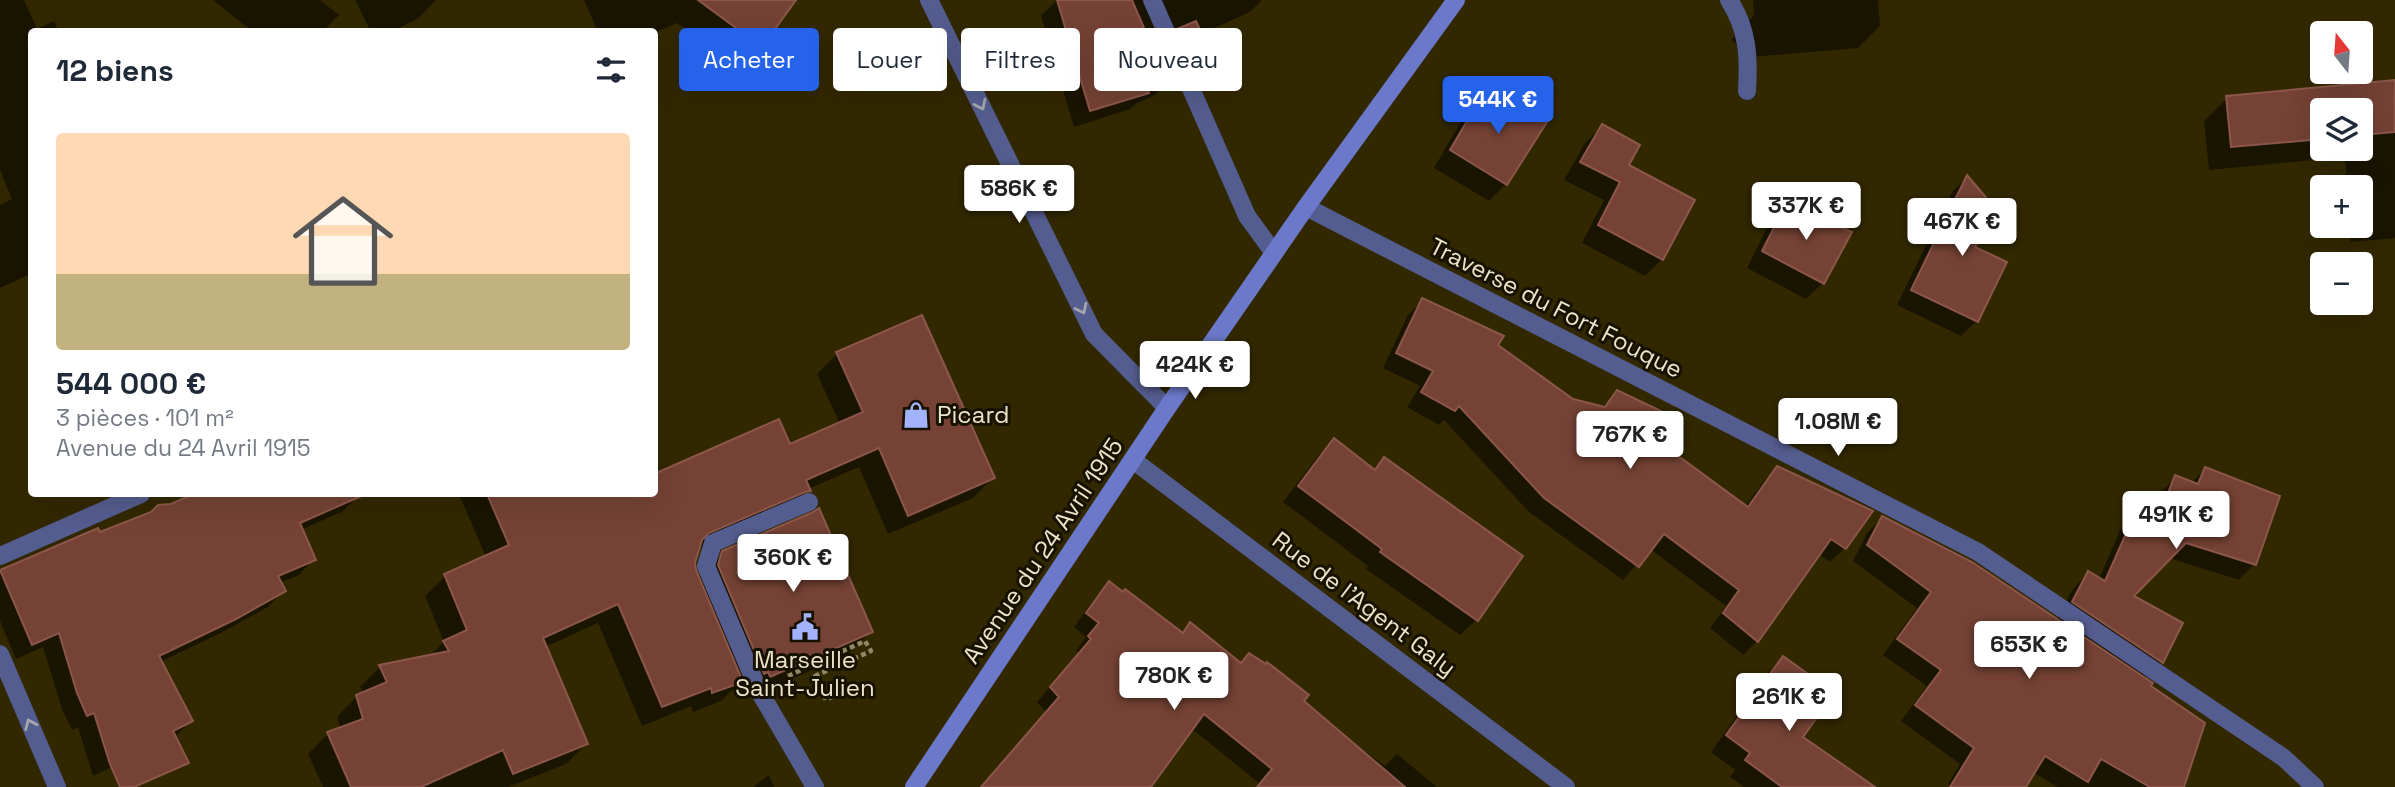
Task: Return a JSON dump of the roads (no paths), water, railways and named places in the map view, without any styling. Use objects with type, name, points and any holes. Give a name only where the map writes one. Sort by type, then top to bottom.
[{"type":"main road","name":"Avenue du 24 Avril 1915","points":[[914,787],[1167,408],[1274,253],[1456,0]]},
{"type":"street","points":[[929,0],[1094,334],[1167,408]]},
{"type":"street","points":[[1152,0],[1247,216],[1274,253]]},
{"type":"street","points":[[1729,0],[1740,17],[1749,58],[1747,91]]},
{"type":"street","name":"Traverse du Fort Fouque","points":[[1307,207],[1978,552],[2284,758],[2315,787]]},
{"type":"street","name":"Rue de l'Agent Galy","points":[[1133,460],[1566,787]]},
{"type":"street","points":[[0,556],[134,497]]},
{"type":"street","points":[[809,502],[713,543],[706,566],[758,689],[815,787]]},
{"type":"street","points":[[0,654],[57,787]]},
{"type":"place","name":"Picard","points":[[916,415]]},
{"type":"place","name":"Marseille Saint-Julien","points":[[805,627]]}]
